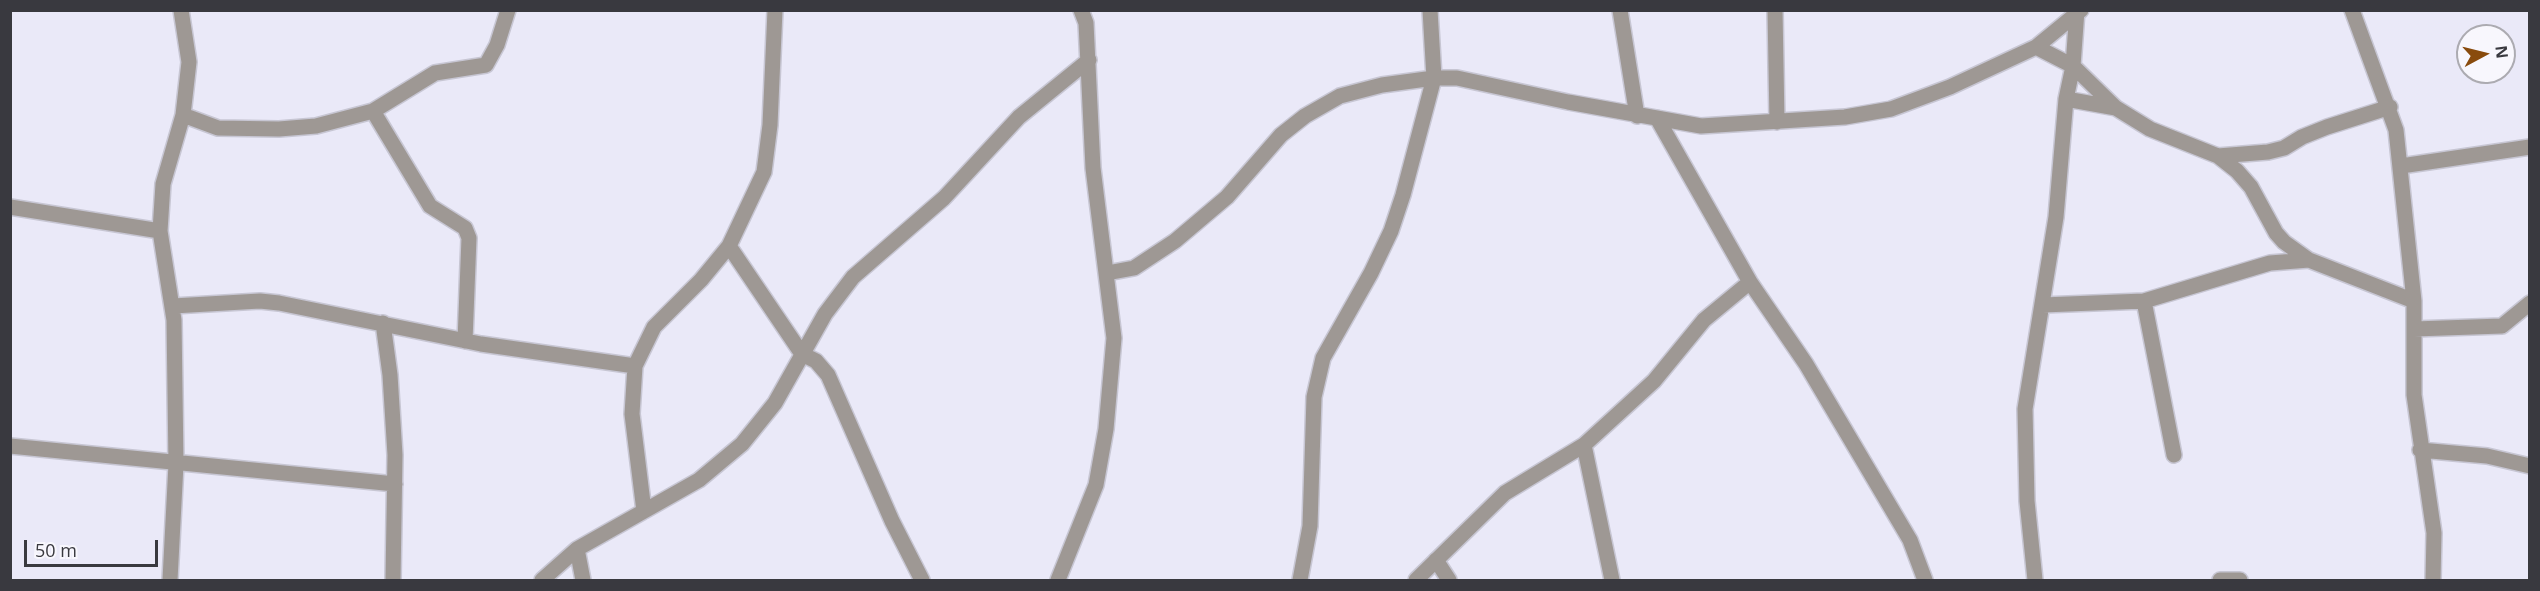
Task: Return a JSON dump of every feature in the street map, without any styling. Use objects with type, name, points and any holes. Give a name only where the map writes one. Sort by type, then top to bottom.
[{"type":"street","points":[[170,580],[176,464],[173,306],[160,231],[163,184],[183,115],[189,62],[181,10]]},
{"type":"street","points":[[183,115],[218,128],[279,129],[316,126],[373,111],[397,94],[435,73],[486,65],[497,45],[507,10]]},
{"type":"street","points":[[644,512],[632,414],[635,366],[654,327],[701,280],[729,246],[764,172],[770,125],[775,10]]},
{"type":"street","points":[[1058,580],[1096,485],[1106,429],[1114,338],[1093,168],[1089,60],[1083,17],[1095,10]]},
{"type":"street","points":[[1300,580],[1310,526],[1314,397],[1323,358],[1391,231],[1434,78],[1431,10]]},
{"type":"street","points":[[1620,10],[1637,116]]},
{"type":"street","points":[[1775,10],[1777,122]]},
{"type":"street","points":[[2352,10],[2390,107],[2396,130],[2414,301],[2414,395],[2420,450],[2434,534],[2433,580]]},
{"type":"street","points":[[1107,273],[1134,268],[1175,241],[1227,197],[1281,135],[1305,116],[1340,96],[1382,85],[1434,78],[1490,83],[1637,116],[1701,126],[1845,117],[1891,109],[1950,87],[2036,47],[2079,12]]},
{"type":"street","points":[[2035,580],[2027,501],[2025,409],[2056,217],[2066,99],[2073,66],[2079,12]]},
{"type":"street","points":[[2036,47],[2073,66],[2116,108],[2150,129],[2218,156],[2237,171],[2251,188],[2284,242],[2309,260],[2414,301]]},
{"type":"street","points":[[542,580],[577,549],[699,480],[742,444],[776,403],[825,314],[853,277],[944,198],[1019,117],[1089,60]]},
{"type":"street","points":[[2066,99],[2116,108]]},
{"type":"street","points":[[2218,156],[2268,152],[2284,148],[2319,130],[2390,107]]},
{"type":"street","points":[[373,111],[430,206],[465,228],[469,238],[465,341]]},
{"type":"street","points":[[1657,118],[1750,282],[1806,364],[1910,540],[1925,580]]},
{"type":"street","points":[[2401,166],[2529,147]]},
{"type":"street","points":[[10,207],[160,231]]},
{"type":"street","points":[[729,246],[802,354],[816,361],[828,375],[892,521],[922,580]]},
{"type":"street","points":[[2043,305],[2144,301],[2270,263],[2309,260]]},
{"type":"street","points":[[1416,580],[1505,493],[1584,445],[1654,381],[1704,320],[1750,282]]},
{"type":"street","points":[[173,306],[260,301],[383,323],[465,341],[635,366]]},
{"type":"street","points":[[2144,301],[2174,455]]},
{"type":"street","points":[[2414,329],[2502,326],[2529,303]]},
{"type":"street","points":[[383,323],[390,375],[395,484],[393,580]]},
{"type":"street","points":[[1584,445],[1612,580]]},
{"type":"street","points":[[10,446],[395,484]]},
{"type":"street","points":[[2420,450],[2487,456],[2529,466]]},
{"type":"street","points":[[577,549],[584,580]]},
{"type":"street","points":[[1436,560],[1449,580]]},
{"type":"street","points":[[2220,580],[2240,580]]}]
